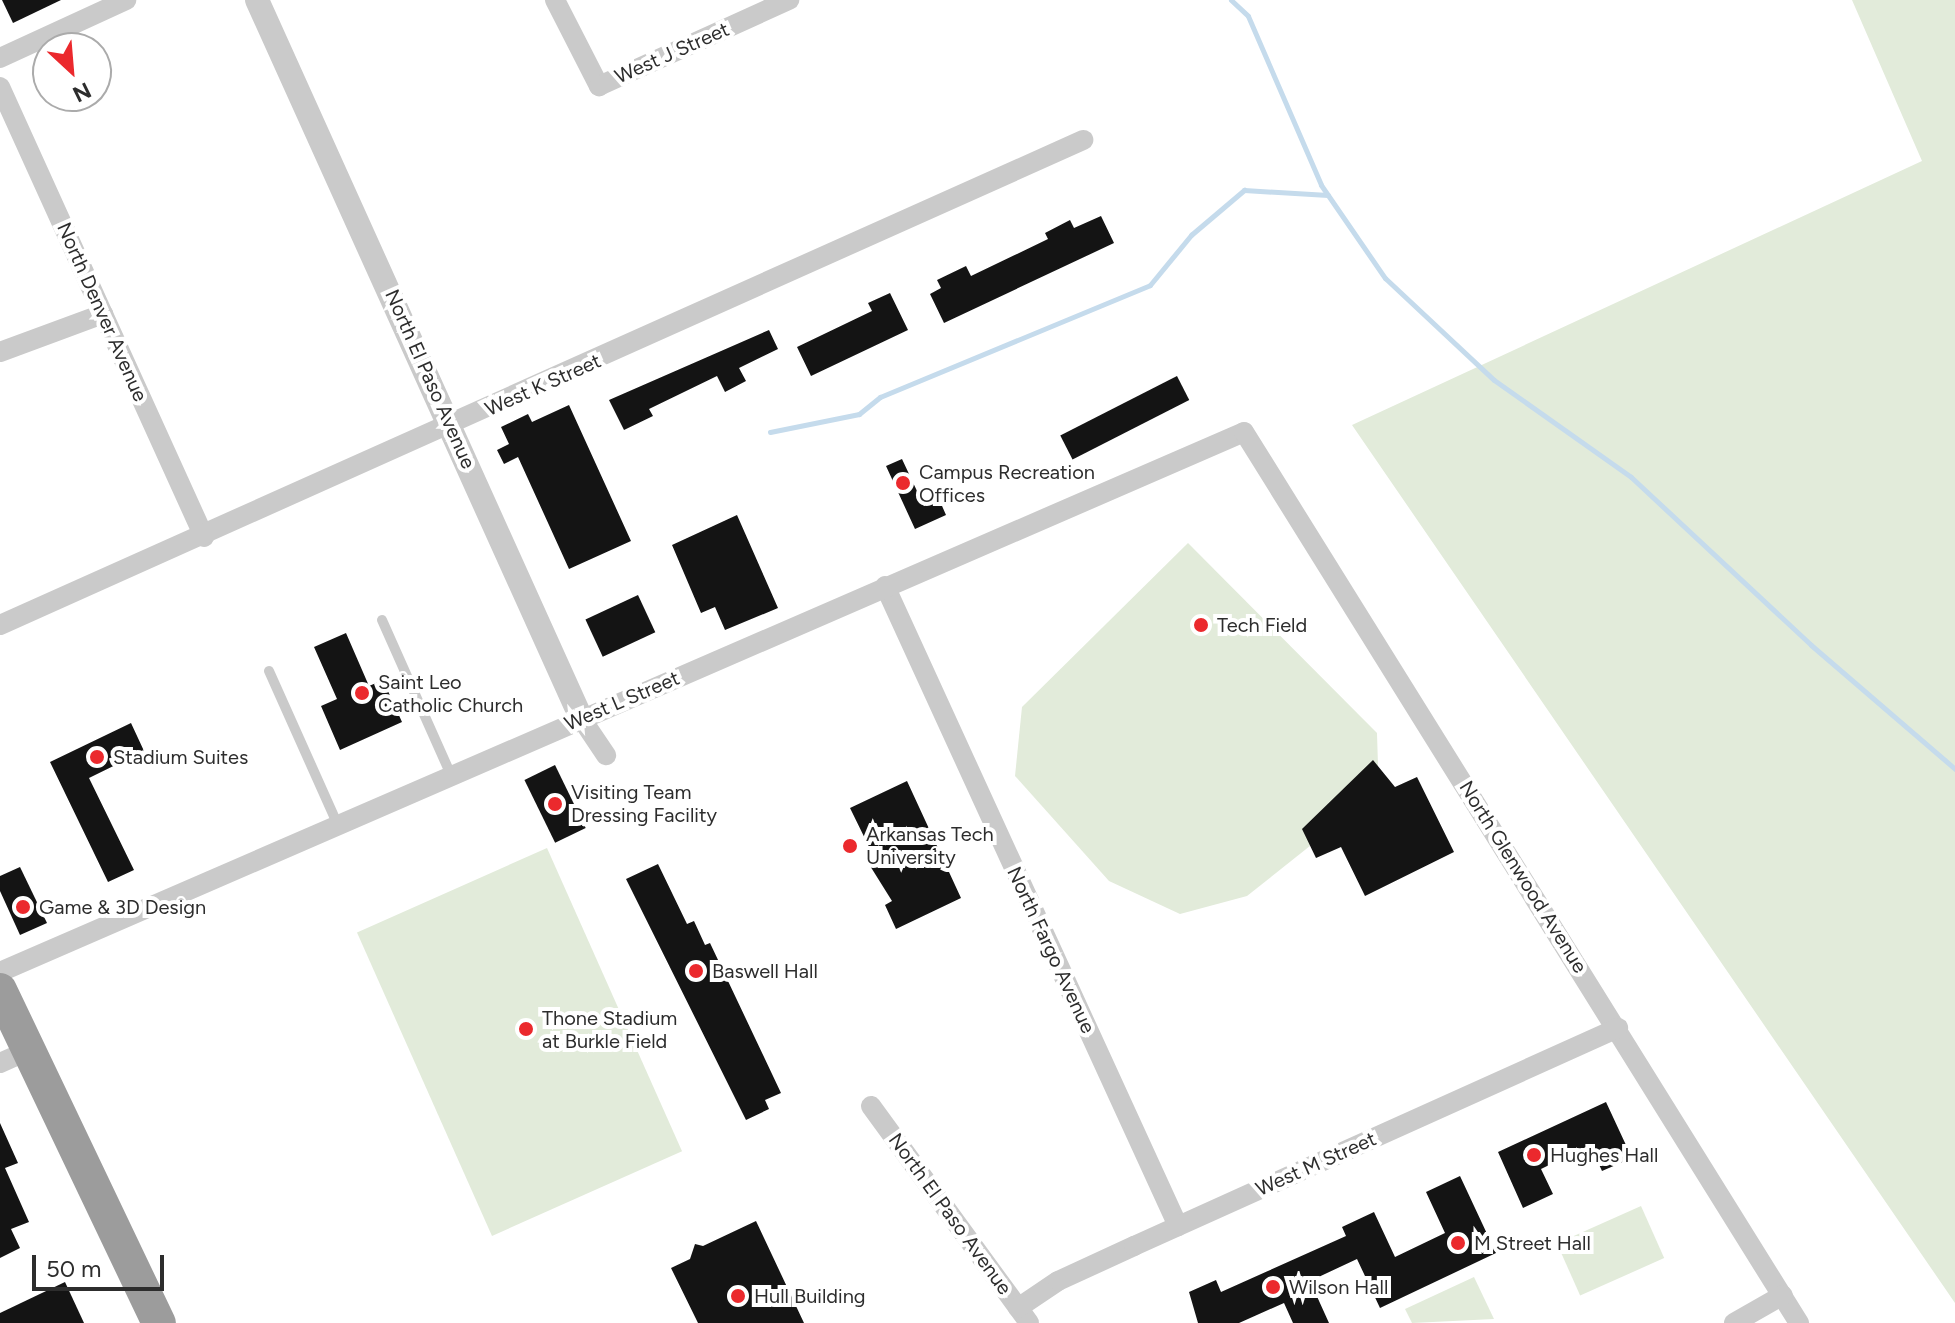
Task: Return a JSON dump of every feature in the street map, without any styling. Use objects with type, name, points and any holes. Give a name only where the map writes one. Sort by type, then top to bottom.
[{"type":"highway","points":[[1,991],[159,1323]]},
{"type":"street","points":[[0,58],[126,0]]},
{"type":"street","name":"North El Paso Avenue","points":[[257,0],[581,718],[606,755]]},
{"type":"street","name":"West J Street","points":[[555,0],[599,86],[789,0]]},
{"type":"street","name":"North Denver Avenue","points":[[0,87],[204,537]]},
{"type":"street","name":"West K Street","points":[[0,625],[452,427],[1083,140]]},
{"type":"street","points":[[0,352],[103,314]]},
{"type":"street","name":"West L Street","points":[[1,991],[338,825],[1244,432]]},
{"type":"street","name":"North Glenwood Avenue","points":[[1244,432],[1799,1323]]},
{"type":"street","name":"North Fargo Avenue","points":[[885,586],[1178,1226]]},
{"type":"street","name":"West M Street","points":[[1024,1316],[1058,1281],[1618,1028]]},
{"type":"street","points":[[0,1063],[31,1049]]},
{"type":"street","name":"North El Paso Avenue","points":[[871,1106],[1024,1316]]},
{"type":"street","points":[[1734,1323],[1783,1295]]},
{"type":"lane","points":[[382,620],[451,775]]},
{"type":"lane","points":[[269,671],[338,825]]},
{"type":"green space","points":[[1852,0],[1955,0],[1955,1303],[1352,425],[1922,161]]},
{"type":"green space","points":[[1188,543],[1377,733],[1378,766],[1325,834],[1247,896],[1180,914],[1109,881],[1015,776],[1022,707]]},
{"type":"green space","points":[[547,848],[682,1151],[492,1236],[357,933]]},
{"type":"green space","points":[[1641,1206],[1664,1258],[1580,1295],[1557,1243]]},
{"type":"green space","points":[[1474,1277],[1494,1319],[1412,1323],[1405,1309]]},
{"type":"building","points":[[2,0],[61,0],[13,23]]},
{"type":"building","points":[[1101,216],[1114,243],[944,323],[930,294],[941,288],[937,280],[966,266],[971,276],[1048,239],[1045,233],[1070,220],[1074,228]]},
{"type":"building","points":[[890,293],[908,330],[811,376],[797,347],[872,311],[868,303]]},
{"type":"building","points":[[769,330],[778,349],[739,368],[746,381],[725,392],[717,376],[649,409],[653,416],[624,430],[609,400]]},
{"type":"building","points":[[1177,376],[1189,400],[1073,460],[1060,435]]},
{"type":"building","points":[[569,405],[631,541],[569,569],[518,457],[504,464],[497,450],[509,444],[501,427],[528,414],[532,422]]},
{"type":"building","name":"Campus Recreation Offices","points":[[902,459],[924,506],[939,499],[946,515],[915,529],[886,466]]},
{"type":"building","points":[[737,515],[778,608],[725,630],[715,607],[701,613],[672,545]]},
{"type":"building","points":[[638,595],[655,632],[603,657],[585,620]]},
{"type":"building","name":"Saint Leo Catholic Church","points":[[346,633],[369,686],[383,680],[402,722],[340,750],[321,706],[337,699],[314,647]]},
{"type":"building","points":[[131,723],[144,751],[89,778],[134,870],[108,882],[50,762]]},
{"type":"building","points":[[1373,760],[1395,787],[1417,777],[1454,852],[1365,896],[1341,847],[1316,858],[1302,829]]},
{"type":"building","name":"Visiting Team Dressing Facility","points":[[555,765],[586,828],[555,843],[524,780]]},
{"type":"building","points":[[907,781],[961,898],[896,929],[885,905],[892,901],[867,861],[874,857],[850,808]]},
{"type":"building","name":"Baswell Hall","points":[[658,864],[687,924],[694,921],[705,945],[710,943],[781,1093],[765,1100],[769,1109],[746,1120],[626,879]]},
{"type":"building","name":"Game & 3D Design","points":[[20,867],[47,923],[20,935],[0,891],[0,876]]},
{"type":"building","name":"Hughes Hall","points":[[1606,1102],[1632,1158],[1602,1171],[1590,1145],[1541,1169],[1553,1194],[1523,1208],[1498,1152]]},
{"type":"building","points":[[0,1123],[18,1163],[5,1168],[29,1222],[11,1229],[20,1248],[0,1258]]},
{"type":"building","points":[[1460,1176],[1496,1253],[1380,1308],[1357,1259],[1310,1281],[1329,1323],[1293,1323],[1284,1303],[1239,1323],[1198,1323],[1189,1292],[1216,1280],[1221,1292],[1346,1236],[1342,1227],[1374,1212],[1395,1257],[1445,1233],[1426,1192]]},
{"type":"building","name":"Hull Building","points":[[756,1221],[804,1323],[698,1323],[671,1268],[690,1259],[695,1244],[703,1246]]},
{"type":"building","points":[[65,1282],[84,1323],[0,1323],[0,1313]]},
{"type":"waterway","points":[[1231,0],[1248,16],[1321,185],[1385,278],[1494,380],[1631,477],[1811,645],[1955,769]]},
{"type":"waterway","points":[[770,432],[859,414],[880,397],[1150,285],[1191,235],[1244,190],[1328,195]]},
{"type":"place","name":"Campus Recreation Offices","points":[[903,483]]},
{"type":"place","name":"Tech Field","points":[[1201,625]]},
{"type":"place","name":"Saint Leo Catholic Church","points":[[362,693]]},
{"type":"place","name":"Stadium Suites","points":[[97,757]]},
{"type":"place","name":"Visiting Team Dressing Facility","points":[[555,804]]},
{"type":"place","name":"Arkansas Tech University","points":[[850,846]]},
{"type":"place","name":"Game & 3D Design","points":[[23,907]]},
{"type":"place","name":"Baswell Hall","points":[[696,971]]},
{"type":"place","name":"Thone Stadium at Burkle Field","points":[[526,1029]]},
{"type":"place","name":"Hughes Hall","points":[[1534,1155]]},
{"type":"place","name":"M Street Hall","points":[[1458,1243]]},
{"type":"place","name":"Wilson Hall","points":[[1273,1287]]},
{"type":"place","name":"Hull Building","points":[[738,1296]]}]
